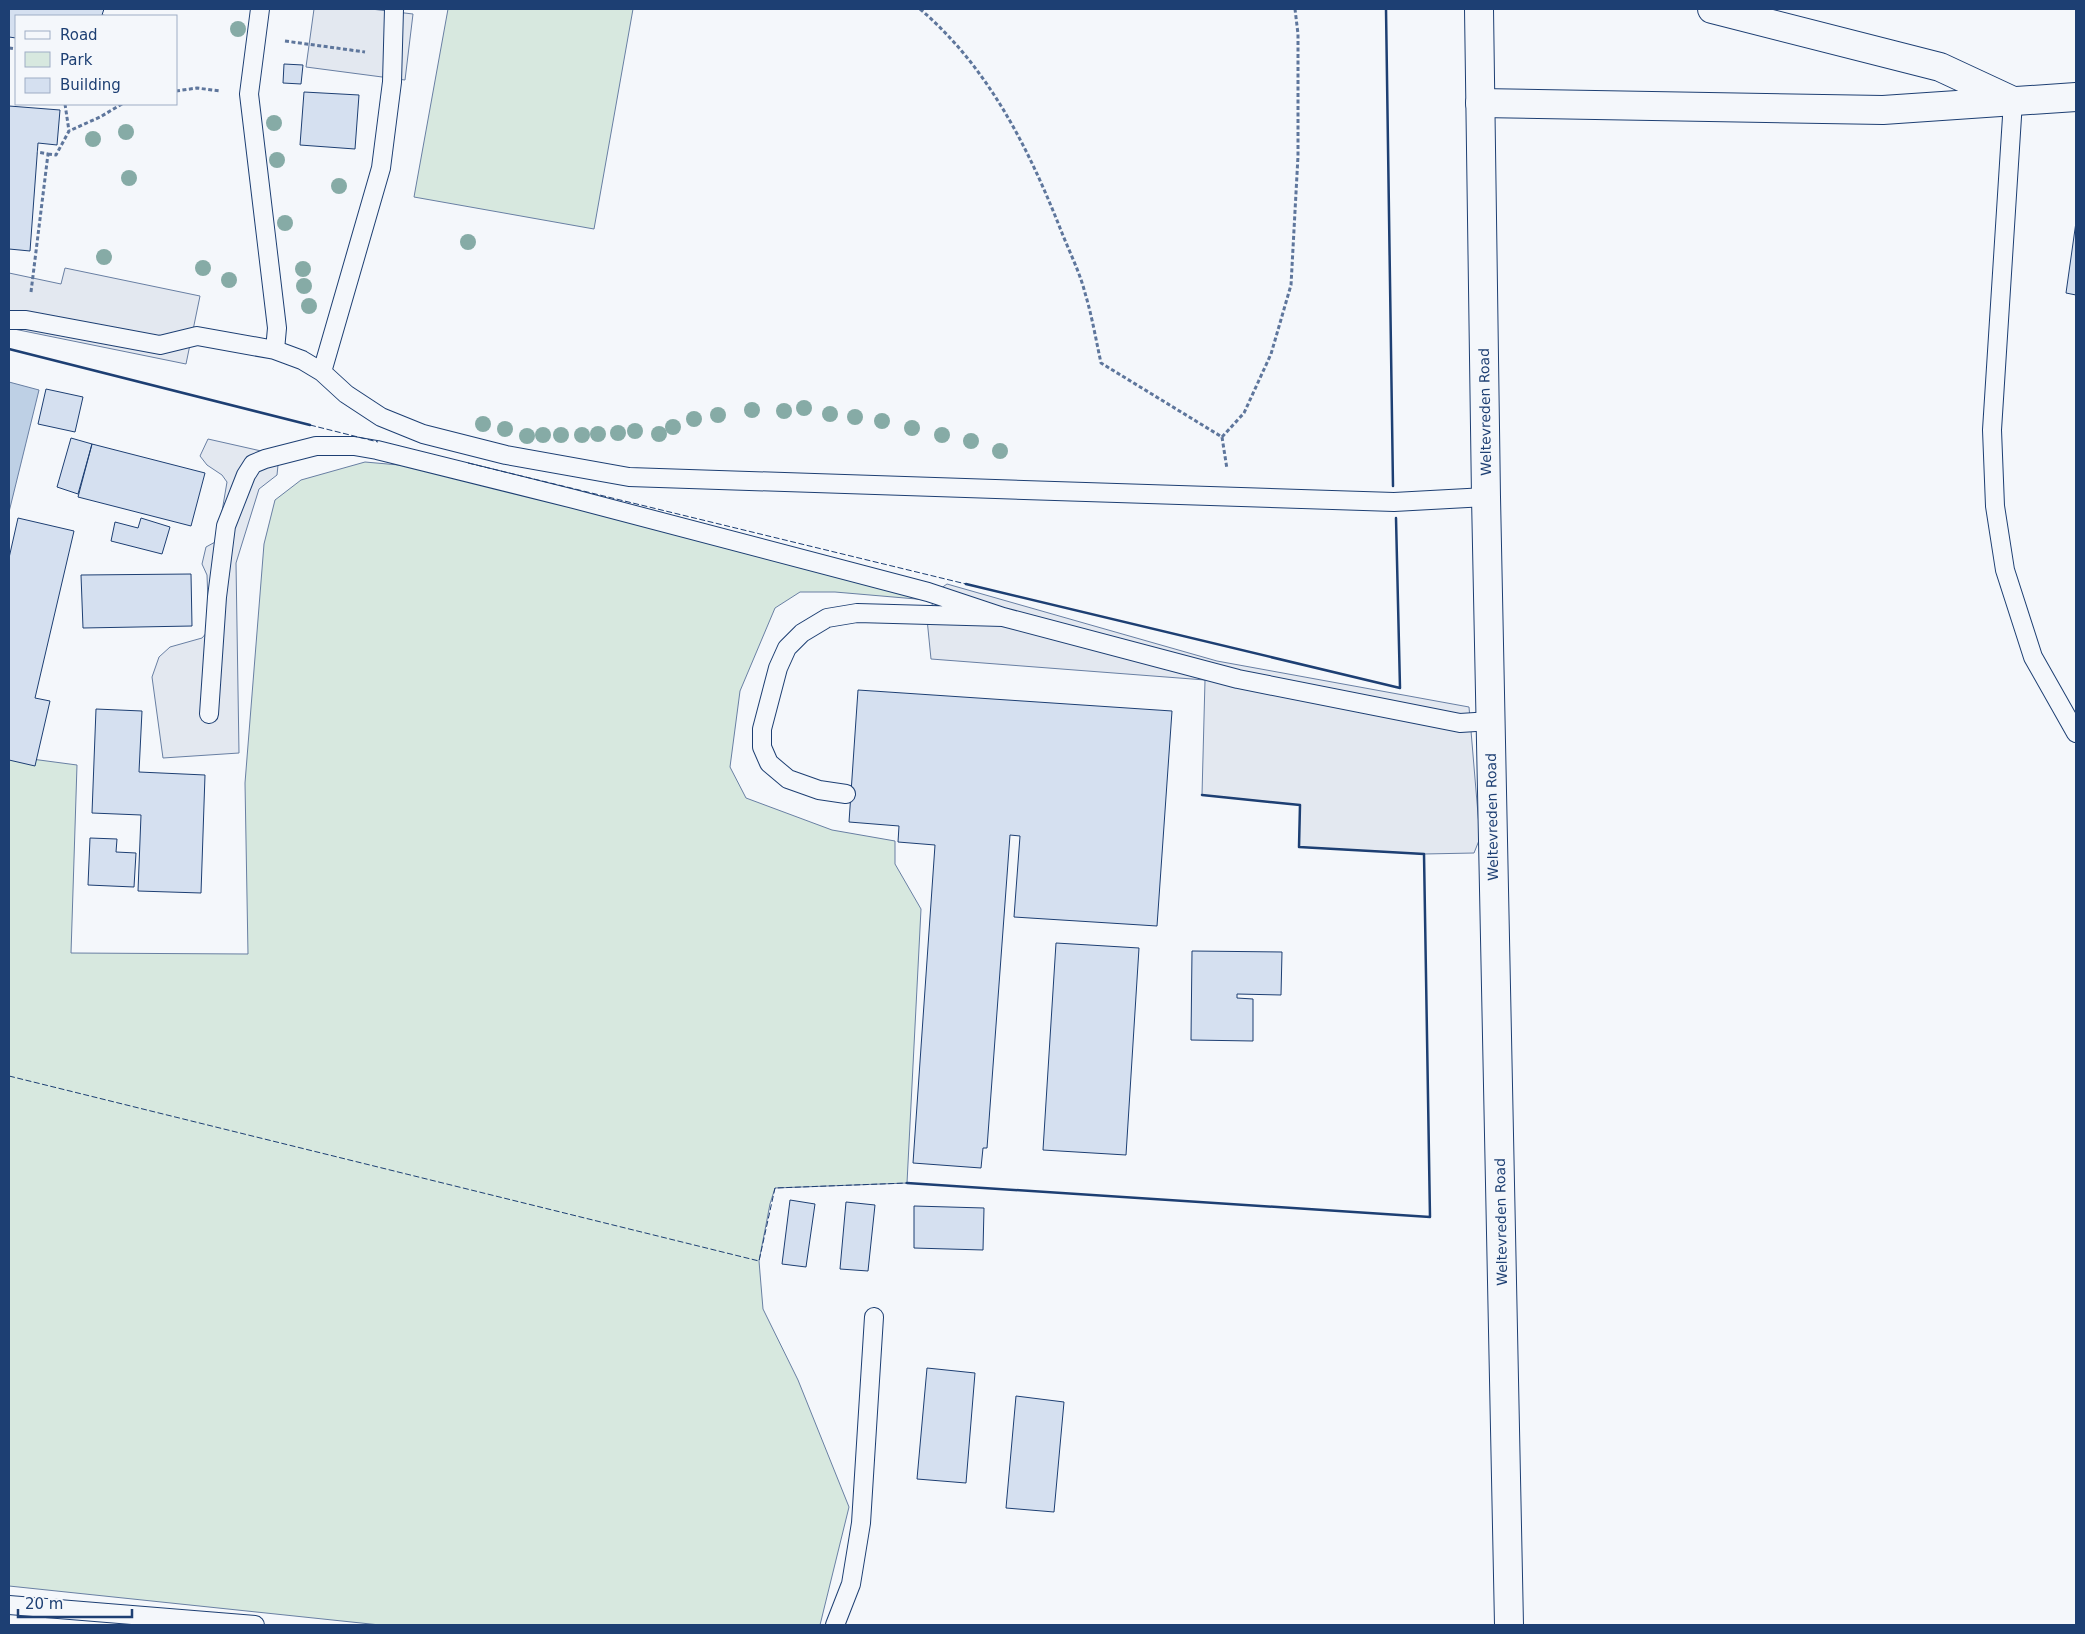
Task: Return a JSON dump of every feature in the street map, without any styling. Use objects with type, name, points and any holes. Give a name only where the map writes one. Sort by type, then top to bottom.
[{"type":"street","name":"Weltevreden Road","points":[[1479,9],[1490,721],[1509,1625]]},
{"type":"street","points":[[1712,9],[1940,67],[2012,101]]},
{"type":"street","points":[[1480,103],[1883,110],[2012,101],[2075,93]]},
{"type":"lane","points":[[260,9],[249,94],[277,328],[275,350]]},
{"type":"lane","points":[[322,372],[381,168],[392,82],[394,9]]},
{"type":"lane","points":[[2012,101],[1992,430],[1995,506],[2004,570],[2033,657],[2076,733]]},
{"type":"lane","points":[[9,320],[26,320],[160,345],[197,336],[275,350],[302,360],[322,372],[346,394],[381,417],[423,434],[506,455],[629,477],[671,480],[1394,502],[1486,497]]},
{"type":"lane","points":[[209,714],[217,597],[226,526],[246,475],[253,464],[265,459],[316,446],[354,446],[574,498],[928,592],[1002,617],[1238,679],[1460,723],[1490,721]]},
{"type":"lane","points":[[846,794],[820,790],[788,779],[769,763],[762,747],[762,729],[767,704],[787,648],[802,633],[827,618],[858,613],[1002,617]]},
{"type":"lane","points":[[835,1625],[851,1584],[861,1523],[874,1317]]},
{"type":"lane","points":[[9,1605],[255,1625]]},
{"type":"path","points":[[920,9],[946,31],[987,81],[1022,141],[1057,220],[1085,292],[1101,363],[1222,437],[1231,496]]},
{"type":"path","points":[[1222,437],[1244,413],[1268,362],[1291,285],[1298,156],[1298,34],[1295,9]]},
{"type":"path","points":[[257,37],[392,56]]},
{"type":"path","points":[[178,91],[197,88],[249,94]]},
{"type":"path","points":[[65,105],[69,131]]},
{"type":"path","points":[[37,152],[56,154],[69,131],[100,118],[120,105]]},
{"type":"path","points":[[35,274],[48,154]]},
{"type":"green space","points":[[448,9],[633,9],[594,229],[414,197]]},
{"type":"green space","points":[[365,462],[433,468],[928,600],[835,592],[800,592],[775,608],[740,691],[730,767],[746,798],[832,830],[895,841],[895,864],[921,909],[907,1183],[775,1188],[759,1261],[763,1309],[798,1380],[849,1507],[820,1625],[380,1625],[9,1586],[9,756],[77,765],[71,953],[248,954],[245,783],[264,544],[275,500],[301,480]]},
{"type":"shaded area","points":[[314,9],[371,9],[413,14],[405,80],[306,67]]},
{"type":"shaded area","points":[[65,268],[200,296],[186,364],[9,328],[9,273],[61,284]]},
{"type":"shaded area","points":[[208,439],[279,455],[277,475],[259,489],[236,563],[239,753],[163,758],[152,677],[159,657],[170,647],[202,638],[209,630],[207,575],[202,564],[206,547],[217,541],[227,482],[222,475],[207,465],[200,456]]},
{"type":"shaded area","points":[[947,584],[1217,661],[1469,707],[1480,838],[1474,853],[1424,854],[1299,847],[1300,805],[1202,795],[1205,680],[931,659],[927,619],[937,591]]},
{"type":"water","points":[[9,382],[39,390],[9,512]]},
{"type":"building","points":[[9,9],[104,9],[102,15],[15,15],[15,38],[9,37]]},
{"type":"building","points":[[284,64],[303,65],[301,84],[283,83]]},
{"type":"building","points":[[304,92],[359,95],[355,149],[300,145]]},
{"type":"building","points":[[9,106],[60,110],[57,145],[38,143],[30,251],[9,249]]},
{"type":"building","points":[[2076,222],[2076,295],[2066,293]]},
{"type":"building","points":[[46,389],[83,397],[75,432],[38,424]]},
{"type":"building","points":[[71,438],[92,444],[78,494],[57,487]]},
{"type":"building","points":[[92,444],[205,473],[191,526],[78,497]]},
{"type":"building","points":[[18,518],[74,531],[35,698],[50,701],[35,766],[9,760],[9,558]]},
{"type":"building","points":[[141,518],[170,527],[162,554],[111,541],[115,522],[138,528]]},
{"type":"building","points":[[191,574],[192,626],[83,628],[81,575]]},
{"type":"building","points":[[858,690],[1172,711],[1157,926],[1014,917],[1020,836],[1010,835],[987,1148],[983,1148],[981,1168],[913,1163],[935,845],[898,842],[899,826],[849,822]]},
{"type":"building","points":[[96,709],[142,711],[139,772],[205,775],[201,893],[138,891],[141,815],[92,813]]},
{"type":"building","points":[[90,838],[117,839],[116,852],[136,853],[134,887],[88,885]]},
{"type":"building","points":[[1056,943],[1139,948],[1126,1155],[1043,1150]]},
{"type":"building","points":[[1192,951],[1282,952],[1281,995],[1237,994],[1237,998],[1253,999],[1253,1041],[1191,1040]]},
{"type":"building","points":[[790,1200],[815,1204],[806,1267],[782,1264]]},
{"type":"building","points":[[846,1202],[875,1205],[868,1271],[840,1269]]},
{"type":"building","points":[[914,1206],[984,1208],[983,1250],[914,1248]]},
{"type":"building","points":[[927,1368],[975,1373],[966,1483],[917,1479]]},
{"type":"building","points":[[1016,1396],[1064,1402],[1054,1512],[1006,1508]]},
{"type":"fence","points":[[310,425],[378,442]]},
{"type":"fence","points":[[468,463],[966,584]]},
{"type":"fence","points":[[9,1076],[759,1261],[775,1188],[907,1183]]},
{"type":"wall","points":[[1386,9],[1393,486]]},
{"type":"wall","points":[[9,349],[310,425]]},
{"type":"wall","points":[[966,584],[1400,688],[1396,518]]},
{"type":"wall","points":[[907,1183],[1430,1217],[1424,854],[1299,847],[1300,805],[1202,795]]}]
